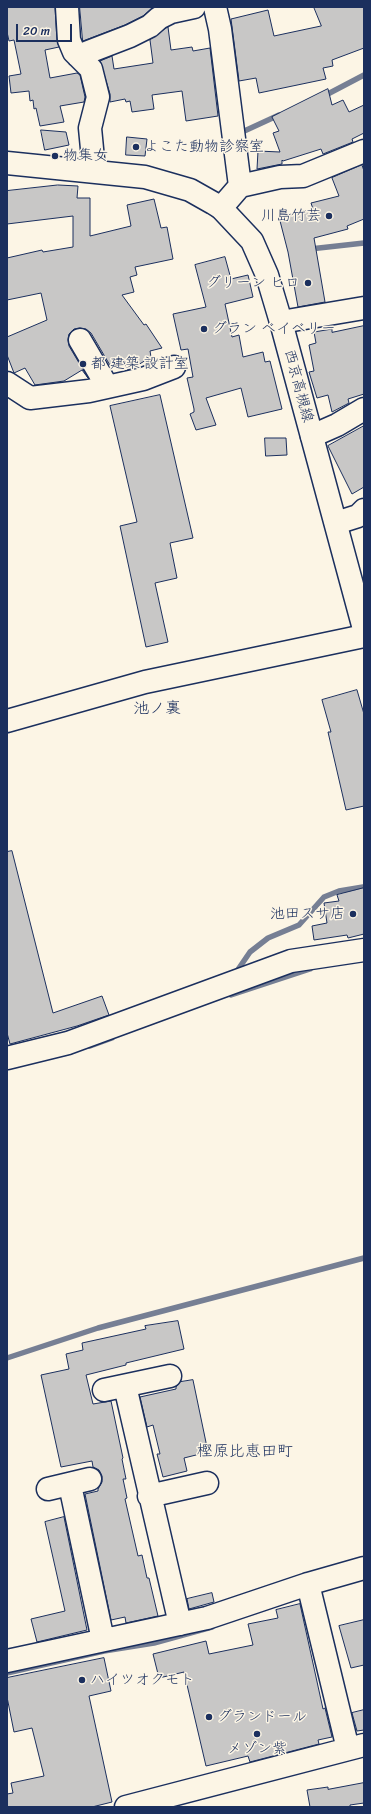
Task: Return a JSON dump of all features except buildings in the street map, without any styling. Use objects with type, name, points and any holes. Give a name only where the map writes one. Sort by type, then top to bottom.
[{"type":"street","points":[[67,7],[69,40],[74,52],[91,69],[98,97],[90,128],[93,159],[92,171]]},
{"type":"street","points":[[78,56],[130,36],[150,26],[156,12],[171,12],[194,7]]},
{"type":"street","points":[[215,7],[220,29],[240,186]]},
{"type":"street","points":[[221,208],[240,186],[280,177],[303,176],[364,151]]},
{"type":"street","name":"西京高槻線","points":[[7,163],[145,176],[190,190],[221,208],[252,241],[267,275],[281,322],[364,629]]},
{"type":"street","points":[[281,322],[364,308]]},
{"type":"street","points":[[80,340],[107,386]]},
{"type":"street","points":[[7,383],[30,398],[89,391],[143,379],[174,367]]},
{"type":"street","points":[[312,436],[364,409]]},
{"type":"street","points":[[336,523],[358,516],[364,510]]},
{"type":"street","points":[[7,720],[145,682],[364,636]]},
{"type":"street","points":[[7,1058],[68,1043],[291,961],[364,950]]},
{"type":"street","points":[[104,1390],[170,1376]]},
{"type":"street","points":[[125,1386],[149,1496],[180,1624]]},
{"type":"street","points":[[48,1489],[80,1482],[103,1640]]},
{"type":"street","points":[[149,1496],[207,1483]]},
{"type":"street","points":[[7,1661],[207,1618],[308,1584],[364,1568]]},
{"type":"street","points":[[126,1807],[356,1747],[308,1584]]},
{"type":"waterway","points":[[324,96],[364,75]]},
{"type":"waterway","points":[[240,133],[279,115]]},
{"type":"waterway","points":[[310,249],[364,243]]},
{"type":"waterway","points":[[234,972],[237,971],[250,952],[268,938],[299,925],[324,897],[339,891],[363,887]]},
{"type":"waterway","points":[[231,995],[310,969]]},
{"type":"waterway","points":[[90,1046],[112,1038]]},
{"type":"waterway","points":[[7,1358],[98,1328],[364,1258]]},
{"type":"waterway","points":[[7,1673],[104,1651],[154,1643],[212,1627]]},
{"type":"place","name":"よこた動物診察室","points":[[136,147]]},
{"type":"place","name":"物集女","points":[[55,156]]},
{"type":"place","name":"川島竹芸","points":[[329,216]]},
{"type":"place","name":"グリーン ヒロ","points":[[308,283]]},
{"type":"place","name":"グラン ベイベリー","points":[[204,329]]},
{"type":"place","name":"都 建築 設計室","points":[[83,364]]},
{"type":"place","name":"池田スサ店","points":[[353,914]]},
{"type":"place","name":"ハイツオクモト","points":[[82,1680]]},
{"type":"place","name":"グランドール","points":[[209,1717]]},
{"type":"place","name":"メゾン紫","points":[[257,1734]]},
{"type":"district","name":"池ノ裏","points":[[157,709]]},
{"type":"district","name":"樫原比恵田町","points":[[245,1452]]}]
